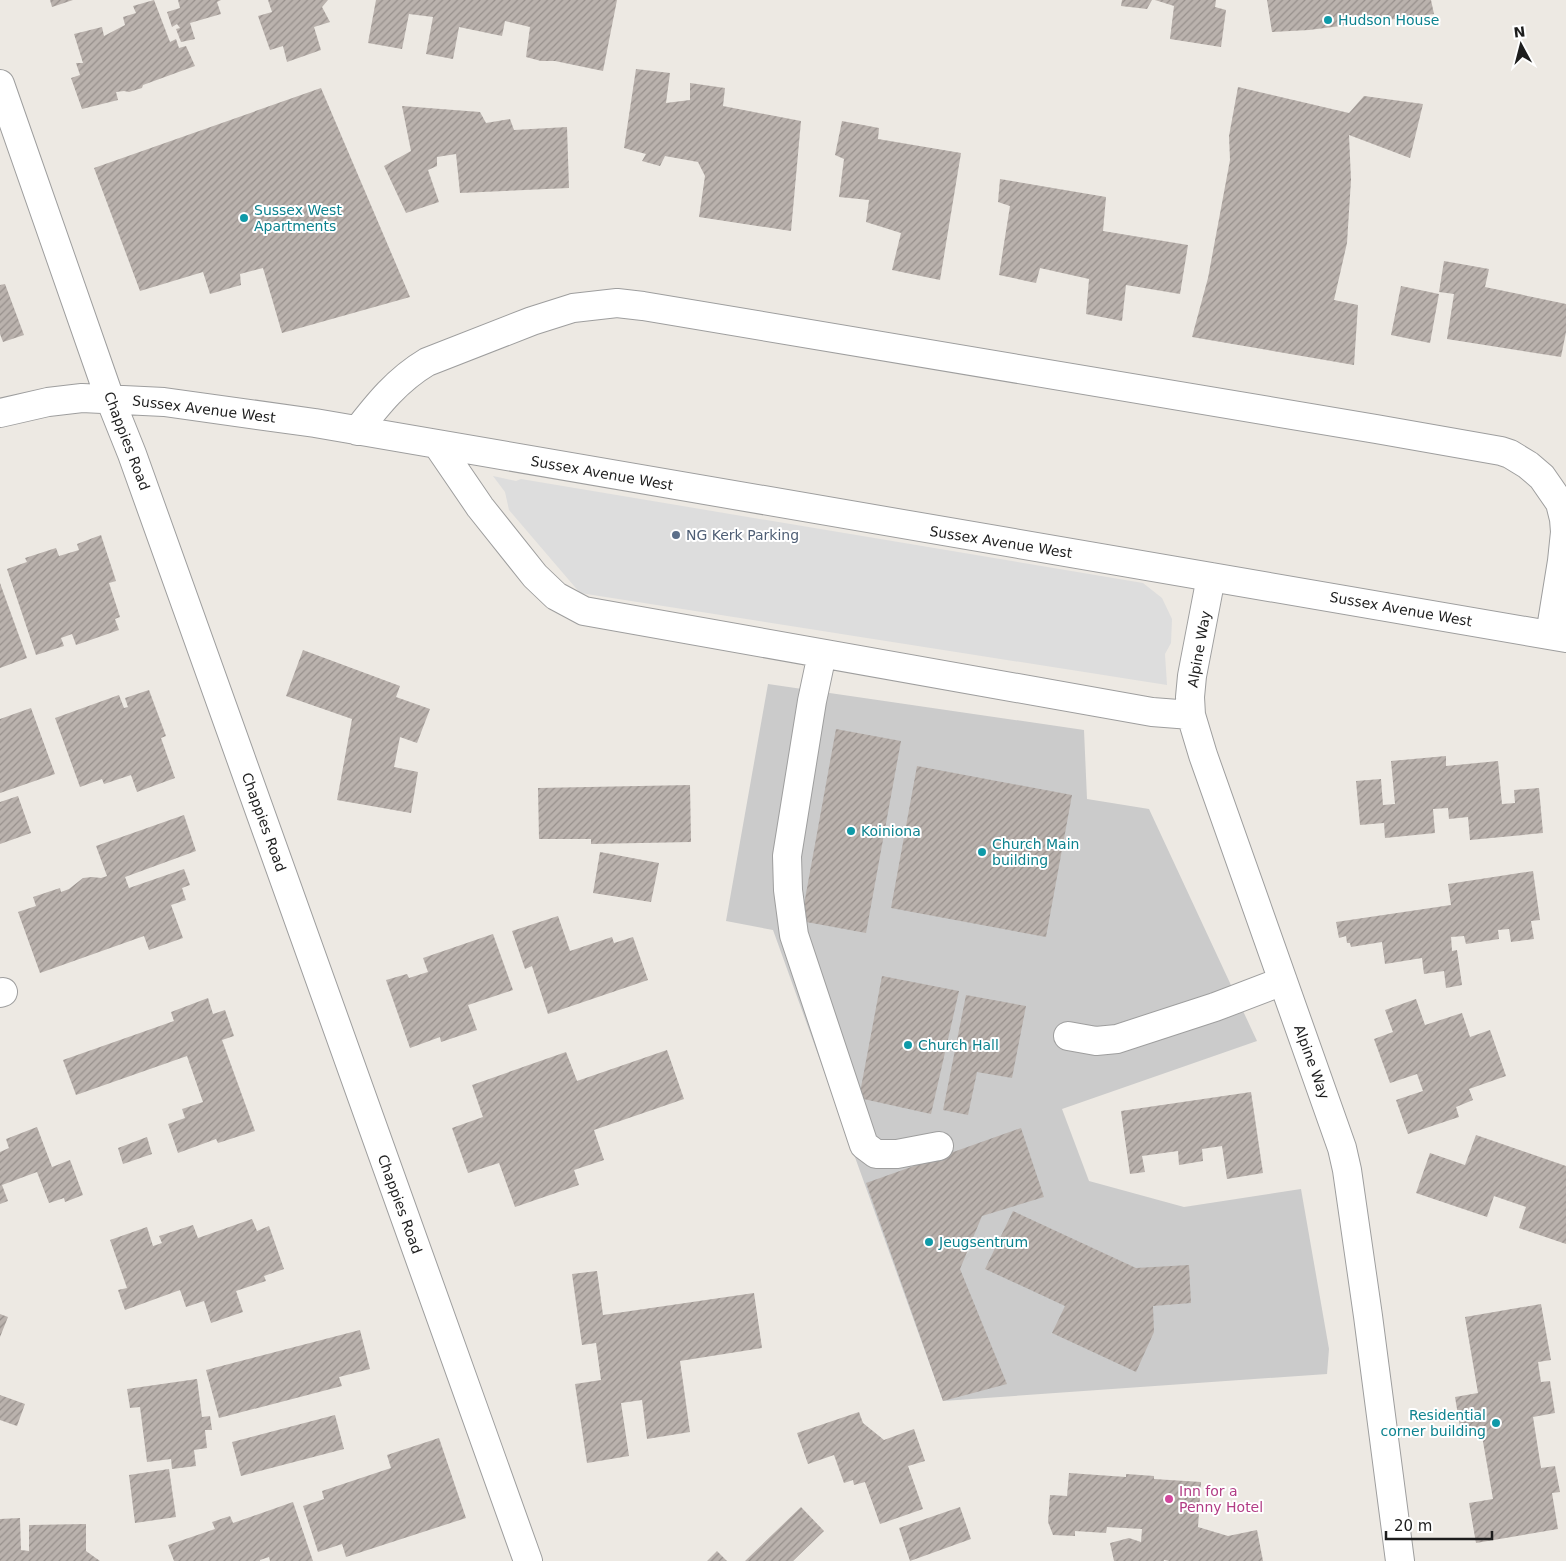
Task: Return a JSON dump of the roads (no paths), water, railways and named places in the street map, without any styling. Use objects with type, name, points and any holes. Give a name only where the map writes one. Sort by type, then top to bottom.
[{"type":"street","name":"Chappies Road","points":[[0,84],[110,399],[132,454],[528,1561]]},
{"type":"street","points":[[357,431],[380,400],[396,384],[411,371],[427,362],[532,321],[573,308],[617,303],[1376,429],[1501,451],[1528,465],[1542,477],[1560,503],[1564,519],[1565,532],[1558,636]]},
{"type":"street","name":"Sussex Avenue West","points":[[0,413],[48,402],[82,398],[164,402],[232,410],[1558,636]]},
{"type":"street","points":[[437,444],[480,507],[529,568],[550,591],[584,611],[1152,712],[1191,715]]},
{"type":"street","name":"Alpine Way","points":[[1211,577],[1192,676],[1191,715],[1203,755],[1342,1148],[1347,1170],[1368,1316],[1400,1561]]},
{"type":"street","points":[[822,654],[812,701],[787,856],[788,890],[794,935],[864,1145],[876,1154],[896,1154],[939,1146]]},
{"type":"street","points":[[1068,1036],[1096,1041],[1117,1039],[1216,1007],[1283,981]]},
{"type":"place","name":"Hudson House","points":[[1328,20]]},
{"type":"place","name":"Sussex West Apartments","points":[[244,218]]},
{"type":"place","name":"NG Kerk Parking","points":[[676,535]]},
{"type":"place","name":"Koiniona","points":[[851,831]]},
{"type":"place","name":"Church Main building","points":[[982,852]]},
{"type":"place","name":"Church Hall","points":[[908,1045]]},
{"type":"place","name":"Jeugsentrum","points":[[929,1242]]},
{"type":"place","name":"Residential corner building","points":[[1496,1423]]},
{"type":"place","name":"Inn for a Penny Hotel","points":[[1169,1499]]}]
